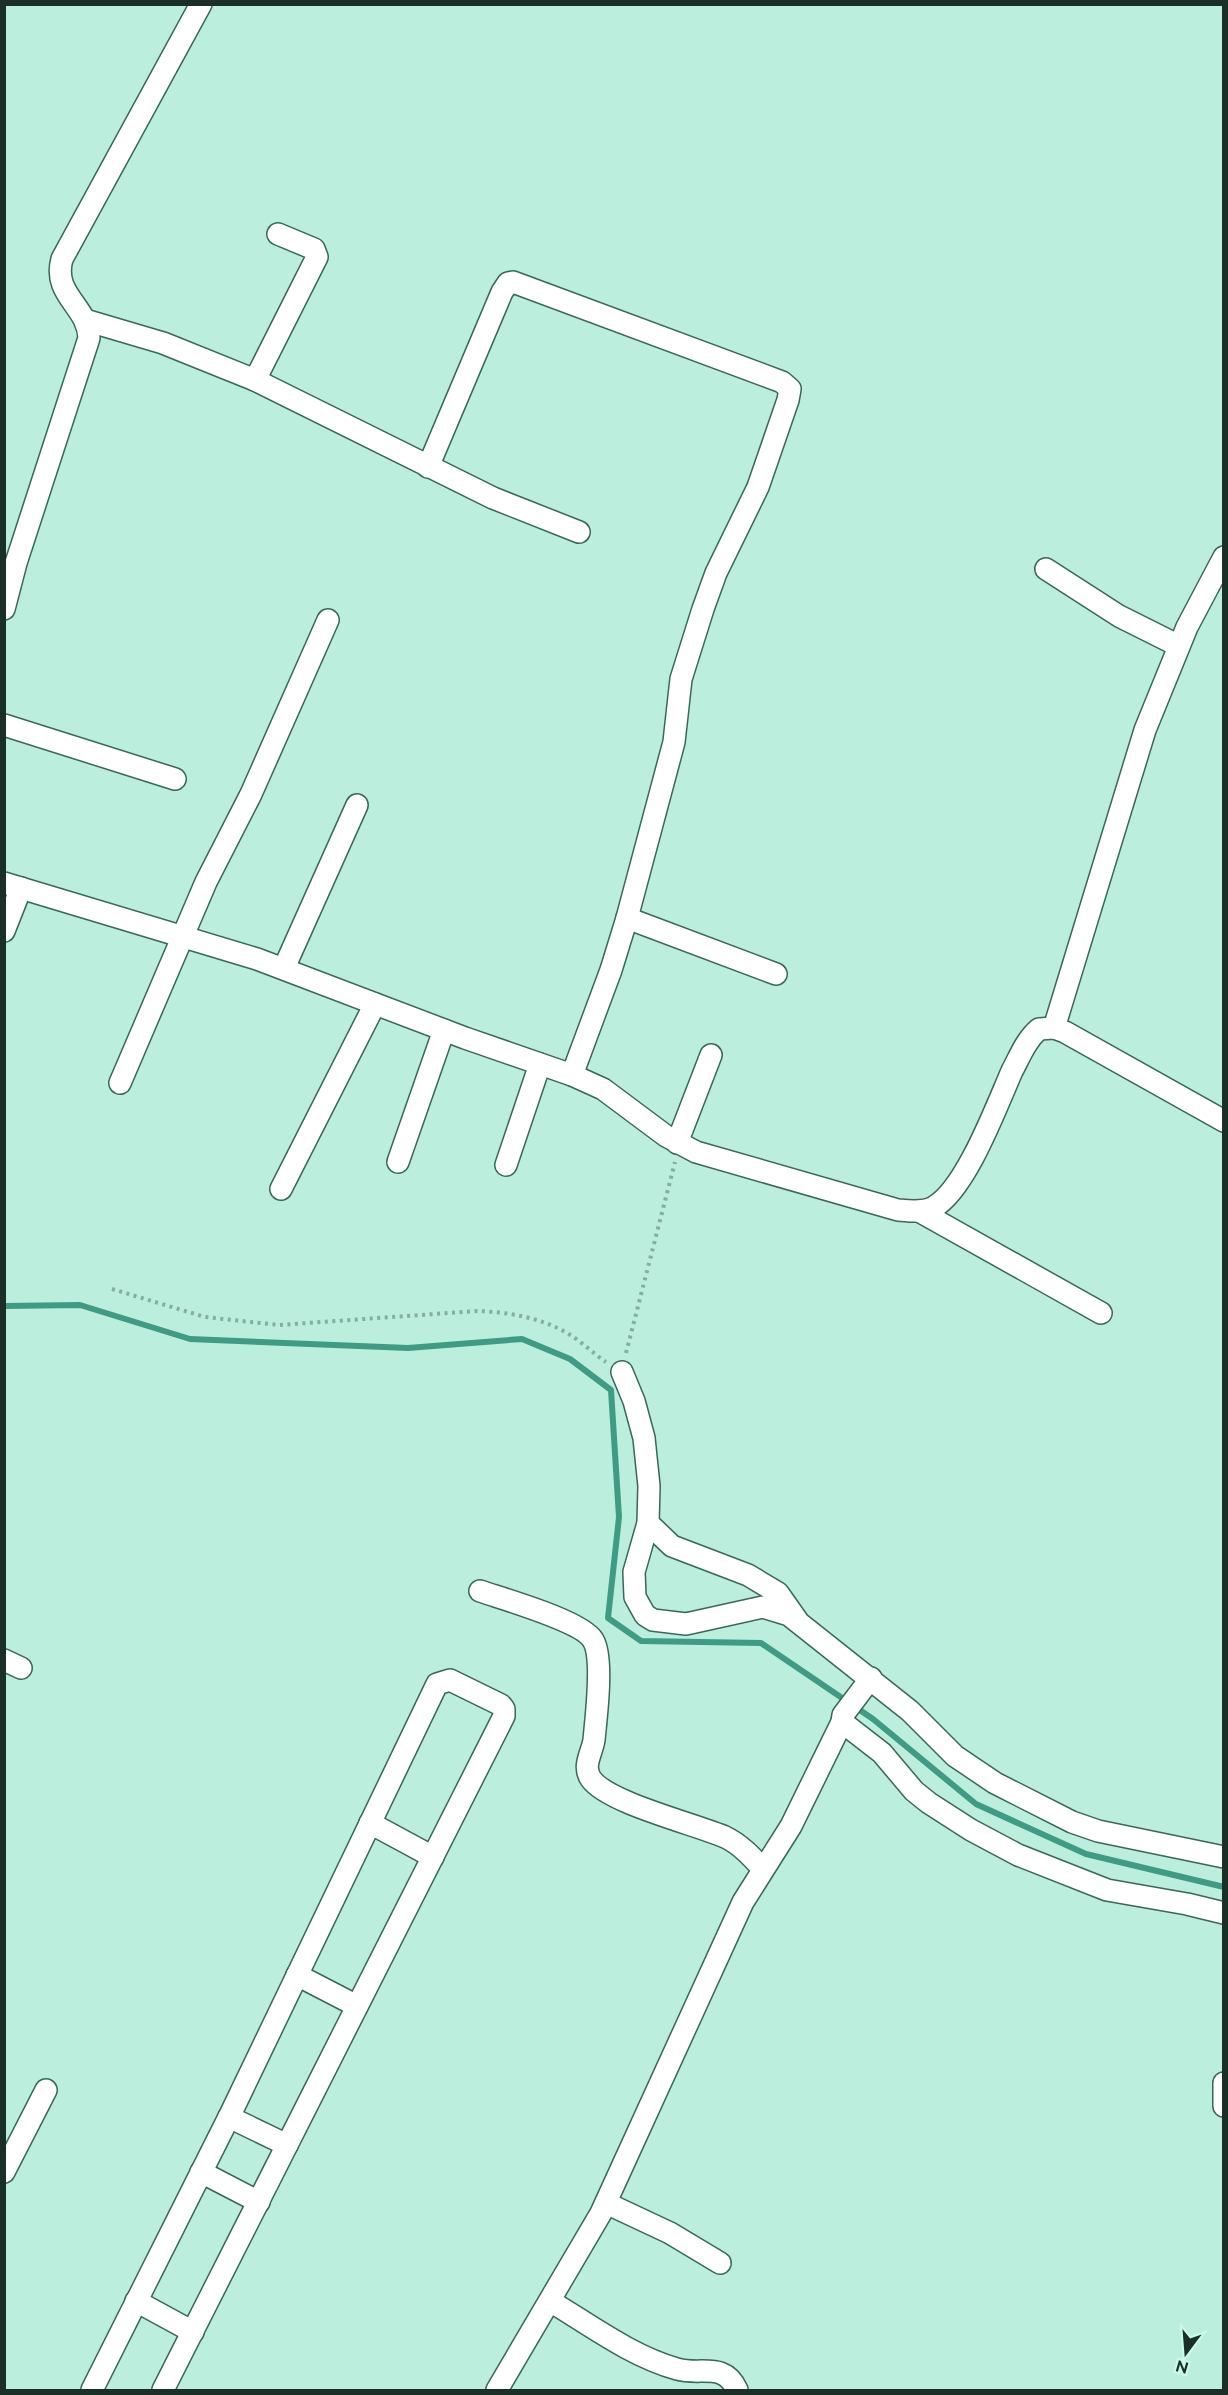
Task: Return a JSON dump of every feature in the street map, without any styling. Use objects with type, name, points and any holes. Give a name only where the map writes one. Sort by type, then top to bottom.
[{"type":"street","points":[[4,609],[16,563],[87,346],[88,329],[85,320],[59,278],[62,259],[201,4]]},
{"type":"street","points":[[255,380],[317,257],[314,249],[278,234]]},
{"type":"street","points":[[428,467],[502,292],[508,283],[513,282],[771,378],[789,389],[788,400],[762,479],[716,573],[681,679],[676,732],[627,918],[611,970],[572,1076]]},
{"type":"street","points":[[85,320],[163,343],[255,380],[493,498],[579,531]]},
{"type":"street","points":[[1054,1028],[1136,756],[1179,646],[1224,557]]},
{"type":"street","points":[[1046,569],[1119,616],[1179,646]]},
{"type":"street","points":[[120,1083],[185,936],[206,882],[251,794],[328,620]]},
{"type":"street","points":[[4,725],[175,780]]},
{"type":"street","points":[[284,968],[357,805]]},
{"type":"street","points":[[4,931],[13,885],[185,936],[284,968],[603,1089],[678,1144],[730,1163],[874,1206],[919,1211],[934,1207],[962,1175],[1024,1046],[1039,1029],[1054,1028],[1224,1121]]},
{"type":"street","points":[[627,918],[776,974]]},
{"type":"street","points":[[281,1189],[375,1004]]},
{"type":"street","points":[[398,1162],[444,1030]]},
{"type":"street","points":[[678,1144],[711,1055]]},
{"type":"street","points":[[506,1165],[540,1064]]},
{"type":"street","points":[[919,1211],[1101,1313]]},
{"type":"street","points":[[622,1372],[634,1401],[644,1438],[649,1486],[648,1522],[634,1572],[633,1586],[638,1607],[645,1615],[653,1620],[686,1624],[763,1607],[789,1615],[972,1770],[1045,1809],[1098,1832],[1224,1857]]},
{"type":"street","points":[[648,1522],[672,1546],[748,1575],[778,1593],[788,1604],[800,1625]]},
{"type":"street","points":[[480,1591],[562,1620],[583,1630],[593,1640],[597,1672],[594,1742],[586,1767],[591,1780],[622,1800],[726,1838],[748,1853],[763,1869]]},
{"type":"street","points":[[92,2391],[229,2117],[437,1684],[446,1679],[450,1680],[501,1705],[504,1709],[504,1716],[163,2391]]},
{"type":"street","points":[[496,2391],[606,2203],[743,1902],[795,1818],[843,1719],[868,1682]]},
{"type":"street","points":[[843,1719],[882,1753],[914,1791],[929,1803],[1018,1856],[1107,1890],[1224,1913]]},
{"type":"street","points":[[370,1823],[433,1857]]},
{"type":"street","points":[[297,1975],[357,2006]]},
{"type":"street","points":[[1224,2083],[1224,2106]]},
{"type":"street","points":[[4,2172],[46,2090]]},
{"type":"street","points":[[229,2117],[287,2145]]},
{"type":"street","points":[[201,2172],[259,2202]]},
{"type":"street","points":[[606,2203],[670,2233],[720,2263]]},
{"type":"street","points":[[136,2301],[193,2332]]},
{"type":"street","points":[[550,2301],[637,2353],[663,2365],[696,2372],[716,2369],[726,2374],[736,2391]]},
{"type":"path","points":[[112,1289],[205,1317],[279,1325],[477,1311],[500,1312],[544,1323],[571,1335],[622,1372],[678,1144]]},
{"type":"waterway","points":[[4,1306],[80,1305],[190,1339],[408,1348],[522,1339],[570,1359],[611,1390],[619,1517],[608,1618],[641,1641],[761,1643],[873,1719],[976,1804],[1086,1854],[1224,1887]]}]
